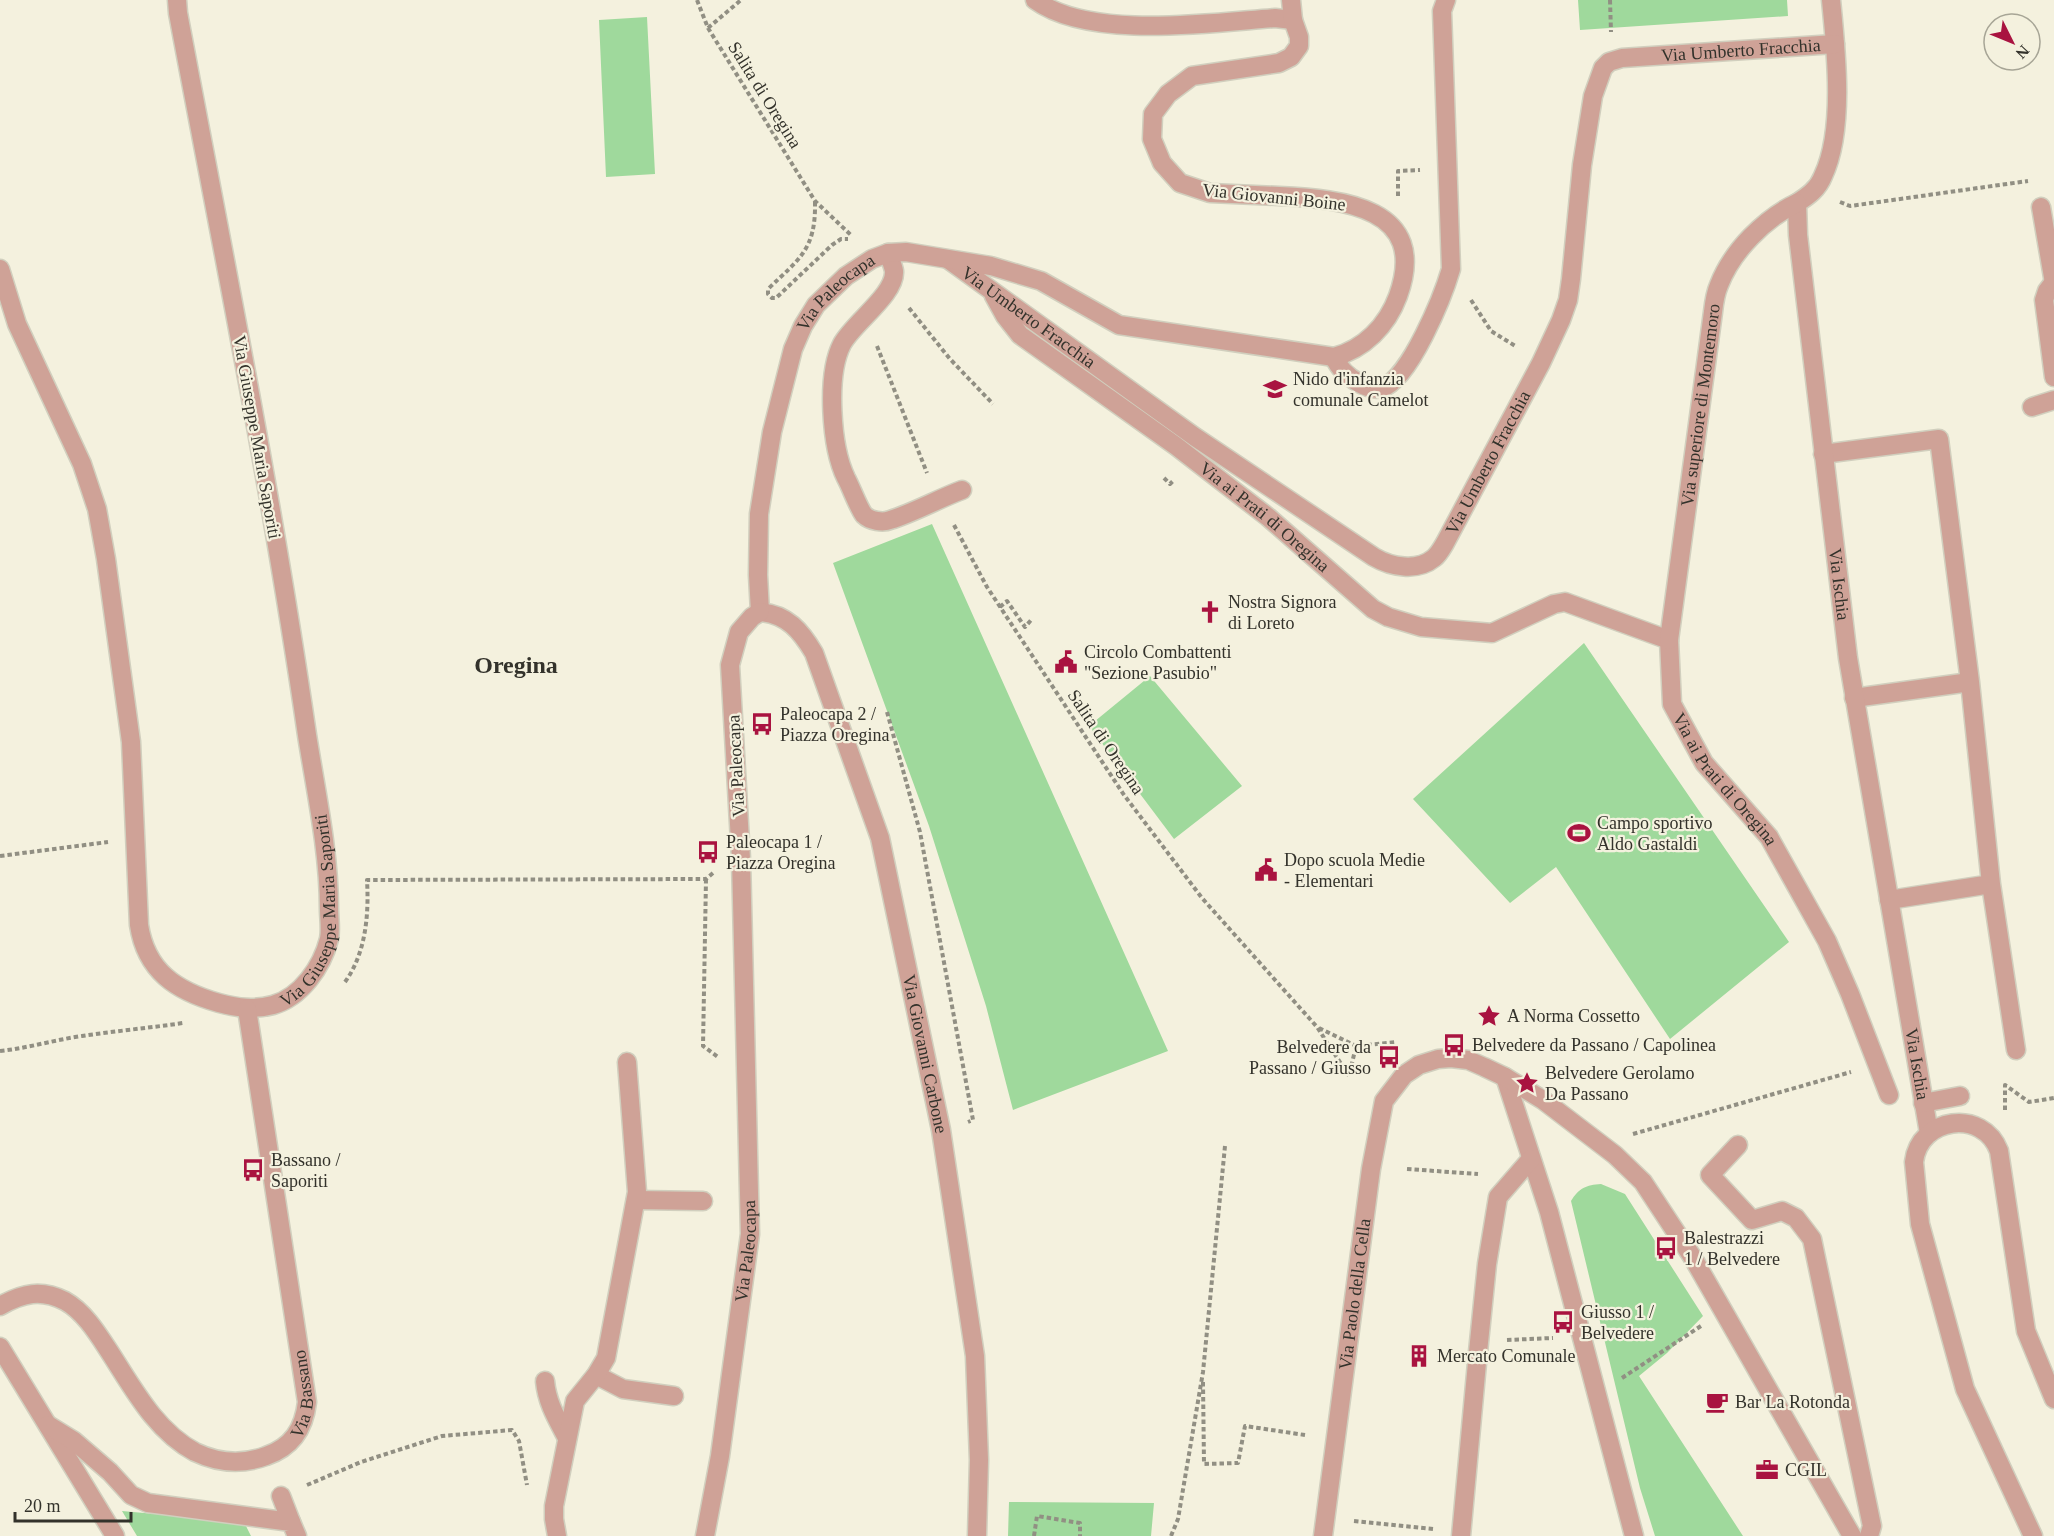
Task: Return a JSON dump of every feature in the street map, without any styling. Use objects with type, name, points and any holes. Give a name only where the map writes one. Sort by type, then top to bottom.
[{"type":"street","name":"Via Giuseppe Maria Saporiti","points":[[0,269],[17,324],[82,464],[97,509],[131,742],[141,941],[159,972],[178,987],[202,998],[247,1009],[283,1002],[309,980],[318,967],[329,938],[329,884],[292,628],[177,0]]},
{"type":"street","points":[[1035,0],[1047,8],[1088,21],[1127,26],[1275,18],[1293,20]]},
{"type":"street","name":"Via Giovanni Boine","points":[[1291,0],[1293,20],[1298,29],[1299,46],[1296,52],[1286,61],[1272,65],[1191,76],[1168,94],[1153,114],[1152,140],[1156,152],[1180,183],[1195,189],[1210,193],[1316,198],[1346,202],[1366,210],[1391,226]]},
{"type":"street","points":[[1334,357],[1338,366],[1346,374],[1368,387],[1382,388],[1393,381],[1421,341],[1443,296],[1451,269],[1442,10],[1446,0]]},
{"type":"street","name":"Via Umberto Fracchia","points":[[945,258],[1186,430],[1365,551],[1381,561],[1405,567],[1425,564],[1438,554],[1541,363],[1561,320],[1568,300],[1584,154],[1593,96],[1604,68],[1609,62],[1622,58],[1835,44],[1832,0]]},
{"type":"street","points":[[1797,203],[1811,194],[1817,186],[1826,168],[1834,136],[1835,44]]},
{"type":"street","name":"Via Ischia","points":[[1797,203],[1803,293],[1854,698],[1929,1133]]},
{"type":"street","name":"Via superiore di Montemoro","points":[[1669,640],[1718,287],[1732,261],[1751,238],[1783,209],[1797,203]]},
{"type":"street","points":[[2042,207],[2054,282],[2044,300],[2054,377]]},
{"type":"street","points":[[945,258],[992,266],[1041,281],[1119,325],[1334,357],[1352,352],[1365,343],[1380,327],[1395,303],[1402,282],[1403,253],[1399,238],[1391,226]]},
{"type":"street","name":"Via Paleocapa","points":[[705,1536],[720,1456],[750,1234],[742,870],[730,664],[739,632],[752,617],[760,612],[759,514],[772,432],[795,343],[809,314],[832,288],[863,264],[888,253],[906,252],[945,258]]},
{"type":"street","points":[[888,253],[894,271],[892,282],[881,298],[847,335],[837,356],[834,369],[835,442],[840,465],[864,515],[875,520],[888,521],[962,490]]},
{"type":"street","name":"Via ai Prati di Oregina","points":[[992,292],[1005,316],[1020,335],[1176,446],[1268,517],[1373,609],[1388,617],[1421,627],[1492,633],[1554,604],[1565,602],[1669,640],[1672,704],[1704,763],[1769,837],[1827,941],[1889,1095]]},
{"type":"street","points":[[2032,407],[2054,400]]},
{"type":"street","points":[[1823,454],[1940,439],[1970,682],[1991,884],[2016,1050]]},
{"type":"street","name":"Via Giovanni Carbone","points":[[760,612],[780,616],[790,622],[806,639],[814,653],[876,827],[941,1130],[975,1356],[979,1460],[977,1536]]},
{"type":"street","points":[[1854,698],[1970,682]]},
{"type":"street","points":[[1889,900],[1991,884]]},
{"type":"street","name":"Via Bassano","points":[[0,1306],[26,1294],[49,1295],[66,1302],[82,1315],[98,1335],[154,1417],[188,1448],[222,1461],[241,1463],[257,1460],[289,1444],[299,1431],[305,1417],[307,1402],[247,1009]]},
{"type":"street","name":"Via Paolo della Cella","points":[[1323,1536],[1371,1169],[1384,1101],[1404,1075],[1419,1065],[1444,1059],[1468,1060],[1506,1077]]},
{"type":"street","points":[[558,1536],[554,1506],[575,1401],[596,1375],[606,1358],[636,1200],[627,1062]]},
{"type":"street","points":[[1506,1077],[1549,1212],[1634,1536]]},
{"type":"street","points":[[1506,1077],[1563,1115],[1615,1155],[1643,1182],[1693,1258],[1852,1536]]},
{"type":"street","points":[[1923,1103],[1960,1096]]},
{"type":"street","points":[[2033,1536],[1965,1389],[1920,1224],[1914,1162],[1918,1145],[1929,1133],[1938,1128],[1959,1123],[1983,1129],[1995,1139],[2000,1151],[2026,1331],[2052,1393]]},
{"type":"street","points":[[1738,1145],[1710,1175],[1752,1220],[1782,1211],[1796,1218],[1812,1239],[1872,1526],[1869,1536]]},
{"type":"street","points":[[1461,1536],[1487,1264],[1498,1197],[1532,1159]]},
{"type":"street","points":[[636,1200],[703,1201]]},
{"type":"street","points":[[0,1347],[115,1536]]},
{"type":"street","points":[[596,1375],[623,1389],[674,1396]]},
{"type":"street","points":[[545,1381],[549,1403],[567,1438]]},
{"type":"street","points":[[48,1425],[74,1441],[110,1472],[131,1495],[148,1503],[294,1529]]},
{"type":"street","points":[[281,1496],[294,1529]]},
{"type":"path","name":"Salita di Oregina","points":[[697,0],[708,28],[815,201],[826,214],[856,240],[841,239],[811,264],[779,296],[772,298],[768,294],[768,289],[793,267],[807,247],[815,219],[815,201]]},
{"type":"path","points":[[708,28],[741,0]]},
{"type":"path","points":[[1391,226],[1397,208],[1398,171],[1449,170]]},
{"type":"path","points":[[1817,186],[1850,206],[2037,180],[2042,207]]},
{"type":"path","points":[[1451,269],[1491,331],[1541,363]]},
{"type":"path","points":[[903,301],[951,359],[993,404]]},
{"type":"path","name":"Salita di Oregina","points":[[875,341],[939,498],[1000,607],[1124,795],[1218,916],[1317,1027],[1349,1076],[1356,1046]]},
{"type":"path","points":[[1000,607],[1006,602],[1025,627],[1032,619]]},
{"type":"path","points":[[887,712],[920,832],[973,1120],[941,1130]]},
{"type":"path","points":[[0,856],[136,838]]},
{"type":"path","points":[[340,989],[352,972],[364,938],[368,904],[367,880],[706,879],[703,1046],[725,1061]]},
{"type":"path","points":[[0,1051],[111,1031],[146,1029],[195,1021],[222,1004]]},
{"type":"path","points":[[1317,1027],[1356,1046],[1400,1042]]},
{"type":"path","points":[[1624,1137],[1876,1065]]},
{"type":"path","points":[[1983,1129],[2005,1124],[2005,1085],[2030,1102],[2054,1098]]},
{"type":"path","points":[[1171,1536],[1178,1519],[1203,1372],[1225,1146]]},
{"type":"path","points":[[1407,1169],[1482,1174]]},
{"type":"path","points":[[1617,1381],[1709,1321]]},
{"type":"path","points":[[1503,1340],[1557,1337]]},
{"type":"path","points":[[1203,1372],[1204,1464],[1238,1463],[1245,1426],[1305,1436]]},
{"type":"path","points":[[281,1496],[361,1462],[442,1436],[512,1430],[519,1441],[529,1495]]},
{"type":"path","points":[[1034,1536],[1037,1516],[1080,1523],[1080,1536]]},
{"type":"path","points":[[1351,1521],[1443,1530]]},
{"type":"green space","points":[[1578,0],[1787,0],[1788,16],[1580,30]]},
{"type":"green space","points":[[647,17],[655,174],[606,177],[599,20]]},
{"type":"green space","points":[[932,524],[1168,1051],[1013,1110],[986,1006],[929,826],[833,563]]},
{"type":"green space","name":"Campo sportivo Aldo Gastaldi","points":[[1584,643],[1789,942],[1670,1039],[1556,867],[1510,903],[1413,799]]},
{"type":"green space","points":[[1150,676],[1242,786],[1174,839],[1089,726]]},
{"type":"green space","points":[[1601,1184],[1625,1194],[1703,1316],[1667,1353],[1639,1376],[1743,1536],[1655,1536],[1640,1488],[1571,1201],[1583,1188]]},
{"type":"green space","points":[[1009,1502],[1154,1503],[1151,1536],[1008,1536]]},
{"type":"green space","points":[[122,1511],[244,1522],[251,1536],[137,1536]]},
{"type":"place","name":"Nido d'infanzia comunale Camelot","points":[[1275,389]]},
{"type":"place","name":"Nostra Signora di Loreto","points":[[1210,612]]},
{"type":"place","name":"Circolo Combattenti \"Sezione Pasubio\"","points":[[1066,662]]},
{"type":"place","name":"Paleocapa 2 / Piazza Oregina","points":[[762,724]]},
{"type":"place","name":"Campo sportivo Aldo Gastaldi","points":[[1579,833]]},
{"type":"place","name":"Paleocapa 1 / Piazza Oregina","points":[[708,852]]},
{"type":"place","name":"Dopo scuola Medie - Elementari","points":[[1266,870]]},
{"type":"place","name":"A Norma Cossetto","points":[[1489,1016]]},
{"type":"place","name":"Belvedere da Passano / Capolinea","points":[[1454,1045]]},
{"type":"place","name":"Belvedere da Passano / Giusso","points":[[1389,1057]]},
{"type":"place","name":"Belvedere Gerolamo Da Passano","points":[[1527,1083]]},
{"type":"place","name":"Bassano / Saporiti","points":[[253,1170]]},
{"type":"place","name":"Balestrazzi 1 / Belvedere","points":[[1666,1248]]},
{"type":"place","name":"Giusso 1 / Belvedere","points":[[1563,1322]]},
{"type":"place","name":"Mercato Comunale","points":[[1419,1356]]},
{"type":"place","name":"Bar La Rotonda","points":[[1717,1402]]},
{"type":"place","name":"CGIL","points":[[1767,1470]]},
{"type":"district","name":"Oregina","points":[[516,665]]}]
